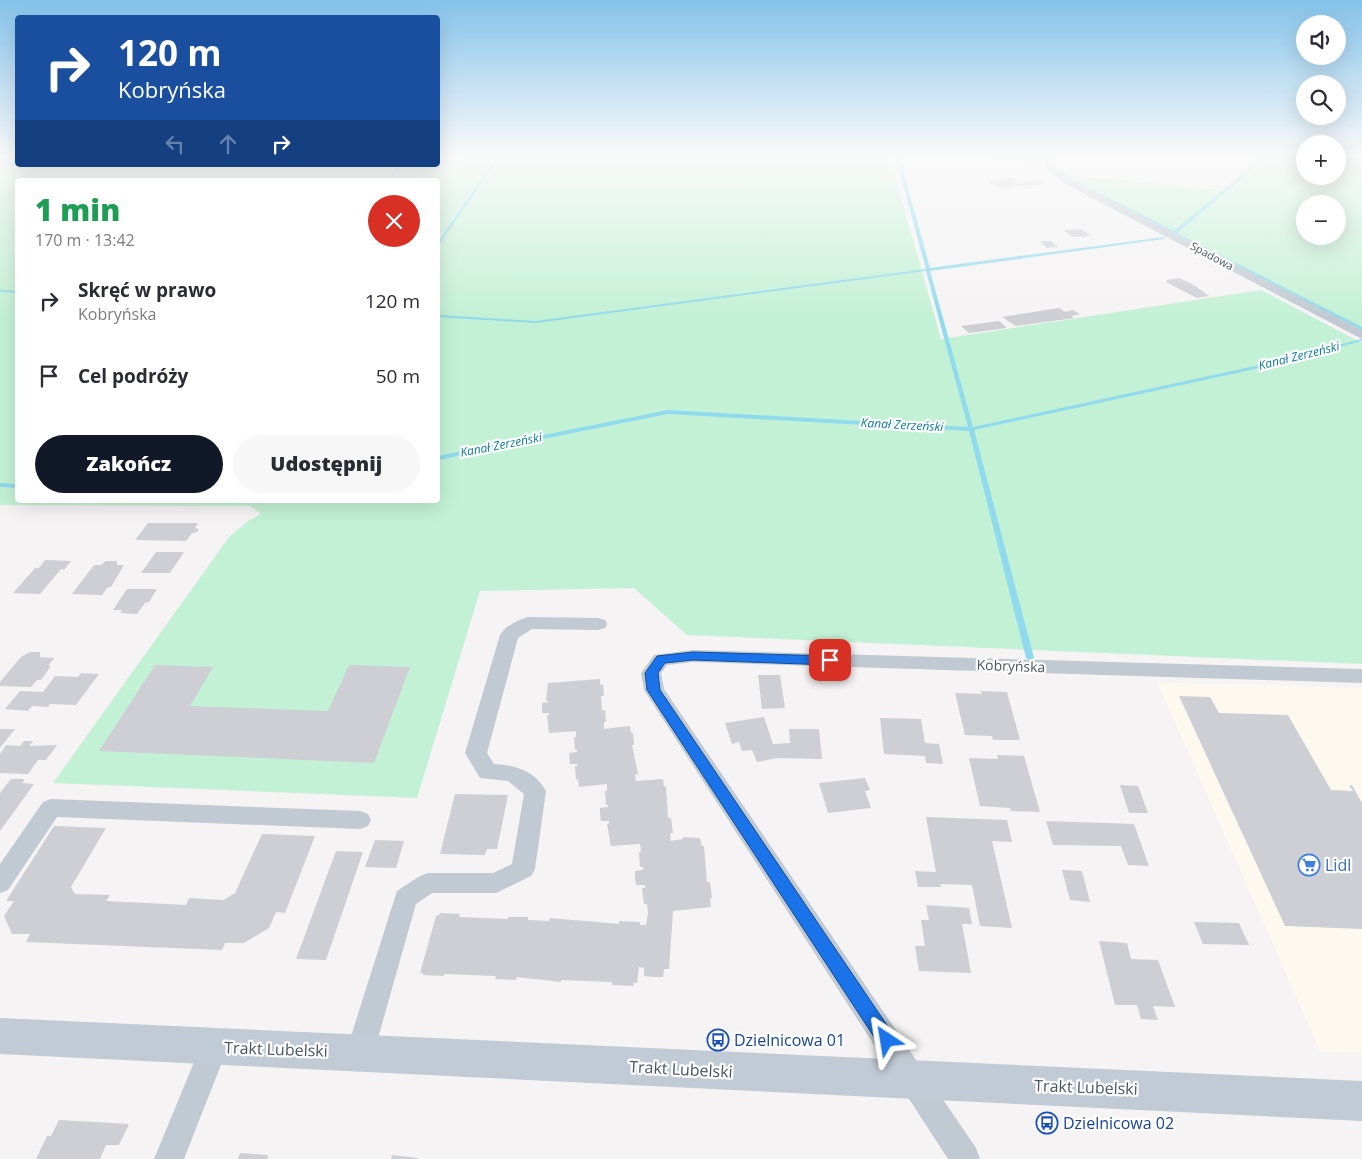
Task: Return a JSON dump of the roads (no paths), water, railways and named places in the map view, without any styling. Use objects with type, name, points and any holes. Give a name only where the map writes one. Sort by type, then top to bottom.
[{"type":"street","name":"Spadowa","points":[[1120,209],[1362,335]]},
{"type":"street","points":[[360,1052],[406,898],[428,883],[496,883],[523,869],[535,791],[513,773],[488,772],[476,753],[509,635],[528,623],[598,624]]},
{"type":"street","name":"Kobryńska","points":[[913,1081],[654,690],[651,673],[661,659],[693,656],[1362,676]]},
{"type":"street","points":[[0,882],[51,808],[360,820]]},
{"type":"street","name":"Trakt Lubelski","points":[[0,1036],[360,1052],[913,1081],[1294,1096],[1362,1101]]},
{"type":"street","points":[[169,1159],[214,1047]]},
{"type":"street","points":[[913,1081],[965,1159]]},
{"type":"waterway","points":[[440,241],[462,209]]},
{"type":"waterway","points":[[912,209],[928,270]]},
{"type":"waterway","points":[[1128,209],[1174,233]]},
{"type":"waterway","points":[[1174,233],[1203,209]]},
{"type":"waterway","points":[[1174,233],[1362,329]]},
{"type":"waterway","points":[[928,270],[1164,238]]},
{"type":"waterway","points":[[440,316],[536,322],[928,270]]},
{"type":"waterway","points":[[928,270],[971,429]]},
{"type":"waterway","points":[[0,291],[15,292]]},
{"type":"waterway","name":"Kanał Zerzeński","points":[[971,429],[1255,367],[1362,340]]},
{"type":"waterway","name":"Kanał Zerzeński","points":[[440,458],[668,412],[971,429]]},
{"type":"waterway","points":[[971,429],[1030,658]]},
{"type":"waterway","name":"Kanał Zerzeński","points":[[0,485],[15,486]]},
{"type":"place","name":"Lidl","points":[[1309,865]]},
{"type":"place","name":"Dzielnicowa 01","points":[[718,1040]]},
{"type":"place","name":"Dzielnicowa 02","points":[[1047,1123]]}]
